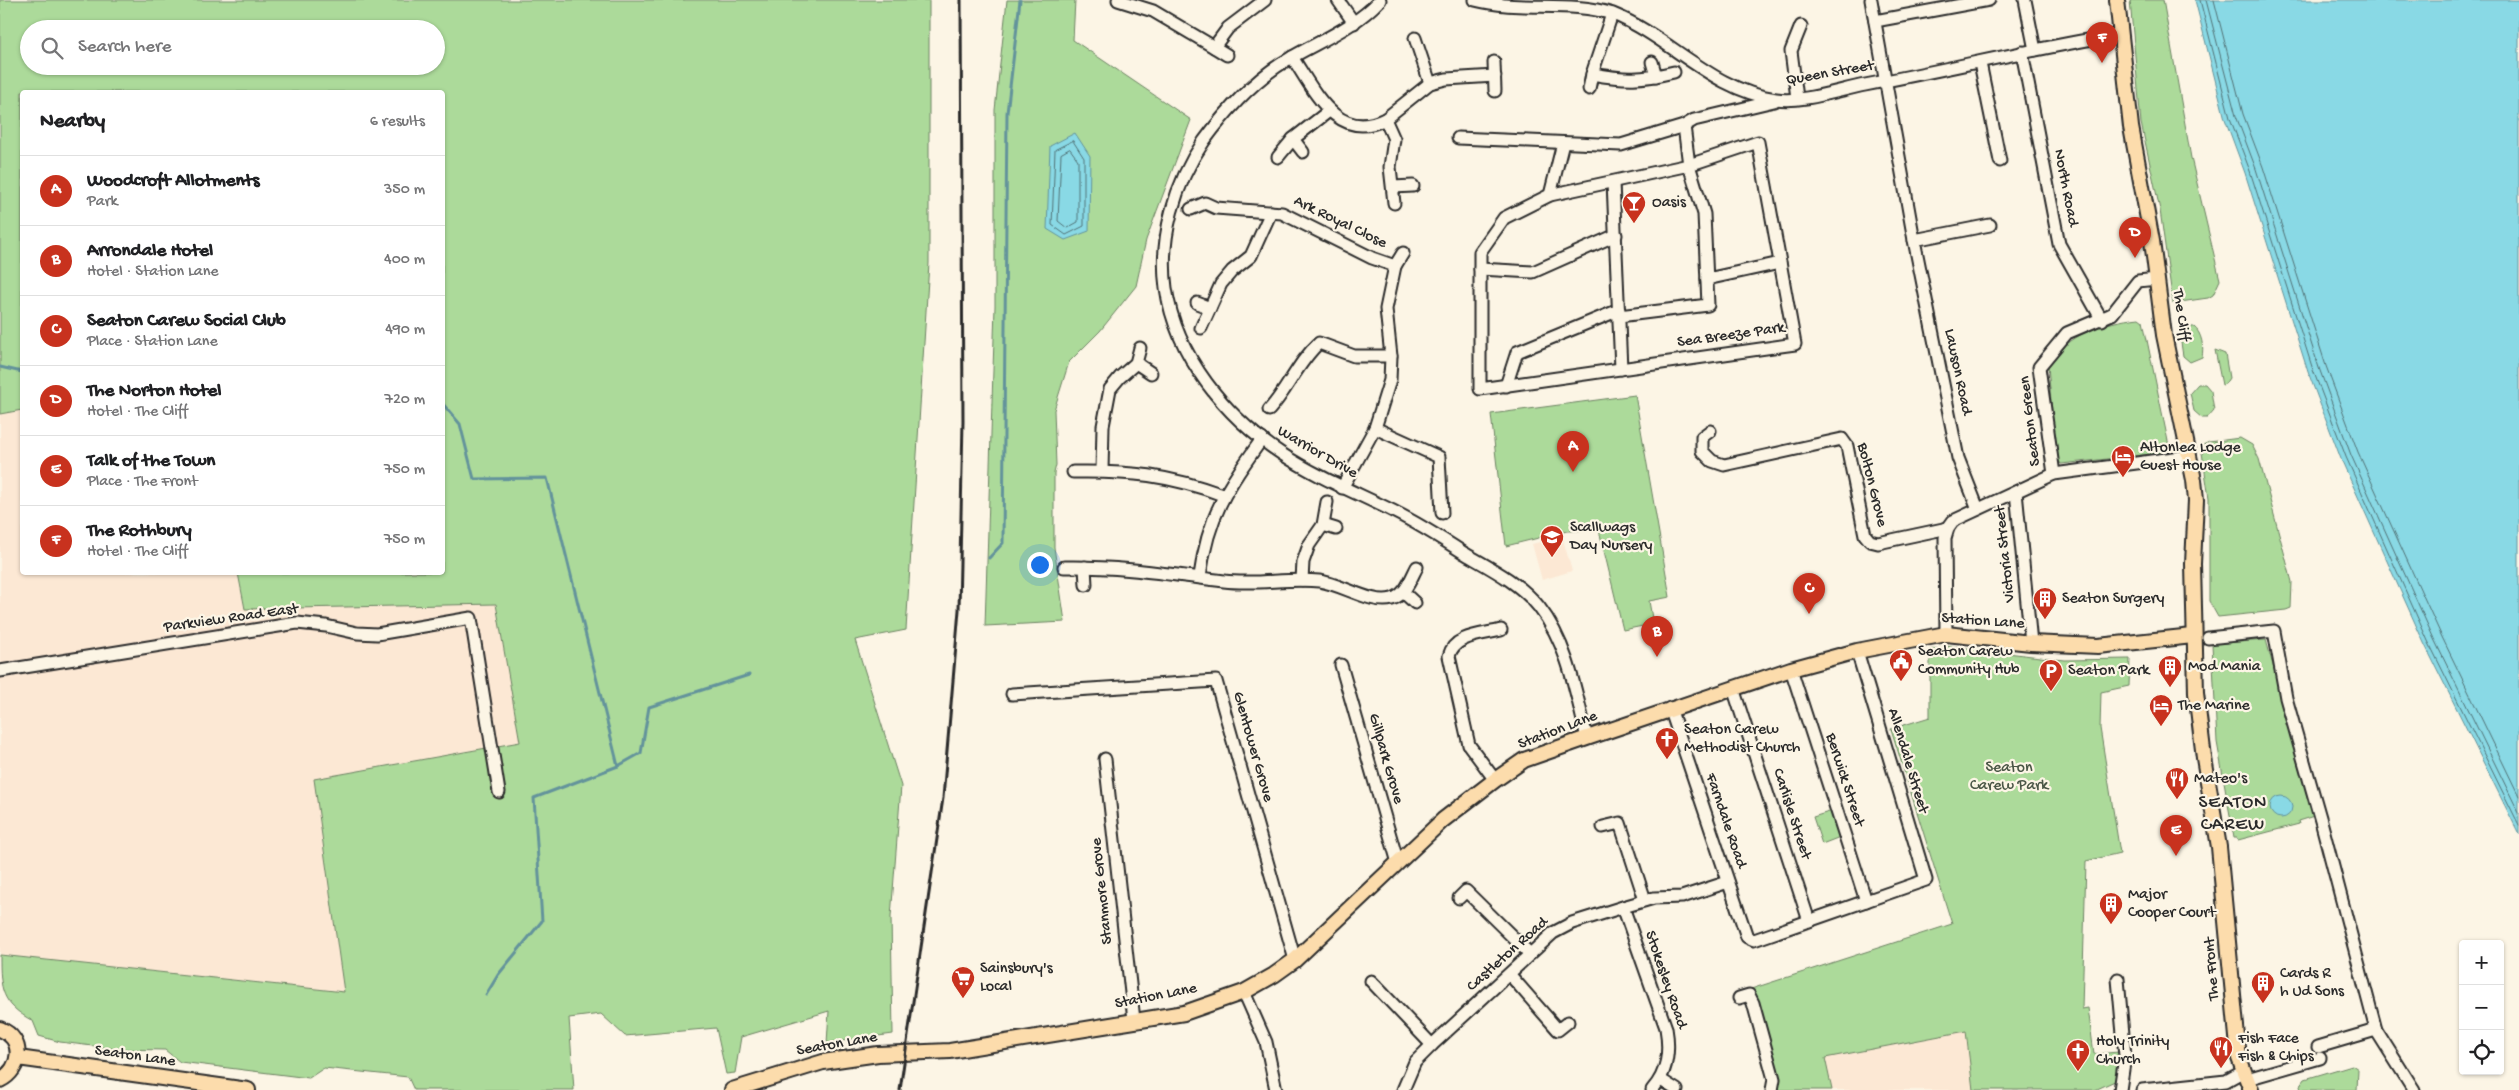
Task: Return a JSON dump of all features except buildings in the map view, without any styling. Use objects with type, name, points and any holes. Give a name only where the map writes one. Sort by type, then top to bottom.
[{"type":"main road","name":"The Cliff","points":[[2117,0],[2131,127],[2147,208],[2164,335],[2189,456],[2196,500],[2193,564],[2193,636]]},
{"type":"main road","name":"Station Lane","points":[[950,1051],[1184,1013],[1244,992],[1274,976],[1295,960],[1443,820],[1524,760],[1670,708],[1791,669],[1857,651],[1946,634],[2098,646],[2193,636]]},
{"type":"main road","name":"The Front","points":[[2193,636],[2201,736],[2219,847],[2239,1058],[2248,1080]]},
{"type":"main road","points":[[0,1030],[11,1036],[15,1042],[18,1058],[12,1072],[0,1080]]},
{"type":"main road","name":"Seaton Lane","points":[[732,1090],[824,1062],[878,1054],[950,1051]]},
{"type":"main road","name":"Seaton Lane","points":[[18,1058],[188,1086],[248,1090]]},
{"type":"main road","points":[[0,1084],[2,1090]]},
{"type":"street","points":[[1121,0],[1153,11],[1227,55]]},
{"type":"street","points":[[1214,47],[1228,28],[1265,0]]},
{"type":"street","points":[[1338,0],[1354,23]]},
{"type":"street","name":"Warrior Drive","points":[[1380,0],[1354,23],[1292,57],[1243,94],[1202,144],[1174,202],[1164,268],[1168,302],[1179,336],[1200,374],[1223,403],[1262,439],[1282,454],[1342,488],[1418,524],[1518,585],[1539,606],[1556,632],[1568,664],[1586,738]]},
{"type":"street","name":"Queen Street","points":[[1475,0],[1489,4],[1524,6],[1563,2],[1612,14],[1639,27],[1734,88],[1778,100],[1980,63],[2022,52],[2121,34]]},
{"type":"street","name":"Lawson Road","points":[[1872,0],[1914,240],[1958,458],[1978,509]]},
{"type":"street","points":[[1875,21],[1989,0]]},
{"type":"street","points":[[2025,0],[2035,50]]},
{"type":"street","points":[[1589,89],[1592,74],[1612,14]]},
{"type":"street","points":[[1797,98],[1791,51],[1801,26]]},
{"type":"street","points":[[1415,38],[1430,83]]},
{"type":"street","name":"North Road","points":[[2022,52],[2060,244],[2102,320]]},
{"type":"street","points":[[1292,57],[1329,111],[1342,121],[1360,125],[1385,119],[1430,83],[1446,79],[1495,76]]},
{"type":"street","points":[[1494,62],[1495,91]]},
{"type":"street","points":[[1652,62],[1656,76]]},
{"type":"street","points":[[1980,63],[2000,161]]},
{"type":"street","points":[[1592,74],[1627,80],[1674,72]]},
{"type":"street","points":[[1458,138],[1621,145],[1684,126],[1694,120],[1778,100]]},
{"type":"street","points":[[1278,157],[1293,138],[1329,111]]},
{"type":"street","points":[[1385,119],[1394,139],[1390,167],[1394,203]]},
{"type":"street","points":[[1506,386],[1517,352],[1619,313],[1708,305],[1704,214],[1690,165],[1684,126]]},
{"type":"street","points":[[1293,138],[1303,152]]},
{"type":"street","name":"Sea Breeze Park","points":[[1758,142],[1795,344],[1480,389],[1480,252],[1504,218],[1550,195],[1690,165],[1758,142]]},
{"type":"street","points":[[1550,195],[1563,143]]},
{"type":"street","points":[[1613,182],[1621,369]]},
{"type":"street","points":[[1392,187],[1413,186]]},
{"type":"street","name":"Ark Royal Close","points":[[1191,209],[1205,203],[1216,208],[1282,213],[1372,258],[1395,266]]},
{"type":"street","name":"Ark Royal Close","points":[[1201,328],[1221,284],[1232,271],[1251,256],[1271,212]]},
{"type":"street","points":[[1914,240],[1990,225]]},
{"type":"street","points":[[1480,269],[1533,272],[1616,235]]},
{"type":"street","name":"Ark Royal Close","points":[[1342,488],[1375,428],[1390,380],[1391,356],[1386,310],[1395,266],[1403,253]]},
{"type":"street","points":[[1707,279],[1780,263]]},
{"type":"street","name":"Seaton Green","points":[[2054,474],[2039,368],[2067,333],[2102,320],[2112,314],[2138,281],[2157,278]]},
{"type":"street","points":[[1197,303],[1210,308]]},
{"type":"street","points":[[1269,410],[1282,396],[1306,354],[1319,343],[1354,356],[1391,356]]},
{"type":"street","points":[[1102,472],[1103,426],[1110,389],[1136,363],[1140,348]]},
{"type":"street","points":[[1136,363],[1151,372]]},
{"type":"street","points":[[1375,428],[1439,458],[1442,513]]},
{"type":"street","name":"Bolton Grove","points":[[1710,431],[1702,437],[1702,451],[1712,461],[1724,465],[1842,439],[1847,446],[1866,535],[1870,541],[1878,543],[1948,528]]},
{"type":"street","points":[[1200,576],[1208,531],[1223,495],[1262,439]]},
{"type":"street","points":[[1946,634],[1945,538],[1948,528],[1953,521],[2054,474],[2189,456]]},
{"type":"street","points":[[1073,472],[1147,474],[1187,482],[1223,495]]},
{"type":"street","name":"Victoria Street","points":[[2016,492],[2031,642]]},
{"type":"street","points":[[1302,580],[1303,562],[1308,545],[1323,525],[1327,502]]},
{"type":"street","points":[[1323,525],[1336,529]]},
{"type":"street","points":[[1064,567],[1116,567],[1252,583],[1302,580],[1345,587],[1370,598],[1383,600],[1394,599],[1403,592],[1417,566]]},
{"type":"street","points":[[1085,567],[1086,584]]},
{"type":"street","points":[[1403,592],[1415,603]]},
{"type":"street","name":"Parkview Road East","points":[[0,671],[297,623],[326,626],[357,633],[377,634],[471,618],[499,792]]},
{"type":"street","points":[[1496,780],[1469,745],[1449,656],[1451,647],[1460,640],[1501,630]]},
{"type":"street","points":[[2208,638],[2274,631],[2286,698],[2321,821],[2376,1030],[2414,1090]]},
{"type":"street","name":"Allendale Street","points":[[1857,651],[1926,880],[1866,901]]},
{"type":"street","name":"Gillpark Grove","points":[[1341,665],[1398,863]]},
{"type":"street","name":"Berwick Street","points":[[1791,669],[1866,901]]},
{"type":"street","name":"Glentower Grove","points":[[1012,694],[1216,681],[1295,960]]},
{"type":"street","name":"Carlisle Street","points":[[1732,688],[1810,921]]},
{"type":"street","name":"Farndale Road","points":[[1670,708],[1746,937],[1754,940],[1810,921]]},
{"type":"street","name":"Stanmore Grove","points":[[1105,759],[1134,1020]]},
{"type":"street","points":[[1603,827],[1620,823],[1645,900]]},
{"type":"street","name":"Castleton Road","points":[[1403,1090],[1415,1062],[1432,1044],[1510,975],[1553,933],[1572,923],[1645,900],[1682,897],[1728,882]]},
{"type":"street","points":[[1459,898],[1466,891],[1530,954]]},
{"type":"street","points":[[1810,921],[1866,901]]},
{"type":"street","name":"Stokesley Road","points":[[1623,907],[1666,1028],[1669,1043],[1666,1066],[1661,1080],[1652,1090]]},
{"type":"street","points":[[1510,975],[1558,1030],[1568,1022]]},
{"type":"street","points":[[2118,979],[2125,1056],[2120,1090]]},
{"type":"street","points":[[1371,981],[1432,1044]]},
{"type":"street","points":[[1244,992],[1266,1042],[1276,1090]]},
{"type":"street","points":[[1740,998],[1749,995],[1753,1003],[1774,1079],[1772,1090]]},
{"type":"street","points":[[2142,1090],[2248,1080],[2376,1030]]},
{"type":"street","points":[[1661,1080],[1677,1090]]},
{"type":"shaded area","points":[[20,410],[20,575],[238,575],[245,609],[496,604],[520,742],[314,779],[344,992],[0,955],[0,414]]},
{"type":"shaded area","name":"Scallwags Day Nursery","points":[[1562,536],[1572,571],[1542,580],[1532,544]]},
{"type":"shaded area","points":[[1967,1031],[1973,1090],[1832,1090],[1824,1058]]},
{"type":"green space","points":[[0,0],[929,0],[929,263],[906,630],[855,640],[901,786],[891,917],[893,1034],[827,1043],[829,1011],[741,1037],[735,1073],[726,1074],[716,1028],[625,1036],[601,1014],[569,1018],[574,1090],[414,1090],[408,1077],[324,1068],[309,1078],[180,1062],[165,1050],[117,1049],[60,1042],[39,1036],[33,1021],[14,1008],[4,994],[0,955],[344,992],[314,779],[520,742],[496,604],[245,609],[238,575],[445,575],[445,90],[20,90],[20,410],[0,414]]},
{"type":"green space","points":[[1007,0],[1075,0],[1073,40],[1191,120],[1146,240],[1136,286],[1100,331],[1069,362],[1054,410],[1056,465],[1054,473],[1054,547],[1065,622],[985,626],[995,306],[995,110]]},
{"type":"green space","points":[[2130,0],[2163,0],[2191,158],[2220,280],[2213,295],[2208,298],[2173,303],[2160,210],[2141,123]]},
{"type":"green space","points":[[2139,318],[2143,321],[2169,446],[2162,453],[2061,464],[2056,457],[2048,366],[2065,346],[2087,332],[2112,323]]},
{"type":"green space","points":[[2187,327],[2194,327],[2197,330],[2201,337],[2203,349],[2202,357],[2190,362],[2183,356],[2180,336]]},
{"type":"green space","points":[[2215,350],[2225,354],[2229,378],[2222,385]]},
{"type":"green space","points":[[2198,384],[2205,384],[2211,391],[2214,410],[2207,418],[2202,418],[2194,411],[2190,393]]},
{"type":"green space","points":[[1635,395],[1670,597],[1649,601],[1653,624],[1623,630],[1599,530],[1567,531],[1506,546],[1491,414]]},
{"type":"green space","points":[[2240,438],[2252,445],[2259,459],[2292,582],[2291,608],[2218,617],[2209,601],[2209,498],[2201,446],[2209,442]]},
{"type":"green space","points":[[2266,640],[2314,816],[2298,821],[2299,824],[2238,840],[2234,838],[2217,742],[2212,644]]},
{"type":"green space","name":"Seaton Carew Park","points":[[1951,646],[2064,660],[2130,659],[2129,686],[2101,692],[2100,728],[2120,853],[2086,861],[2082,1009],[2088,1008],[2094,1054],[2119,1052],[2117,1080],[2095,1090],[1973,1090],[1966,1031],[1825,1058],[1832,1090],[1767,1090],[1773,1073],[1751,989],[1952,924],[1891,729],[1930,717],[1930,650]]},
{"type":"green space","points":[[1832,811],[1840,837],[1822,844],[1813,817]]},
{"type":"green space","points":[[2352,1065],[2358,1069],[2357,1090],[2301,1090],[2300,1086],[2305,1079]]},
{"type":"water","points":[[2195,0],[2519,0],[2519,834],[2424,643],[2341,459],[2308,372],[2245,173],[2225,119]]},
{"type":"water","points":[[1075,133],[1090,156],[1089,231],[1065,240],[1047,229],[1050,146]]},
{"type":"water","points":[[2281,796],[2291,803],[2292,807],[2285,817],[2281,818],[2271,811],[2270,807],[2277,797]]},
{"type":"waterway","points":[[989,558],[1003,543],[1007,113],[1020,0]]},
{"type":"waterway","points":[[0,367],[20,372]]},
{"type":"waterway","points":[[445,406],[460,424],[474,479],[547,478],[618,766],[641,753],[649,707],[749,675]]},
{"type":"waterway","points":[[486,995],[498,975],[542,921],[534,798],[618,766]]},
{"type":"railway","points":[[900,1090],[943,798],[959,610],[963,421],[961,0]]},
{"type":"place","name":"The Rothbury","points":[[2102,63]]},
{"type":"place","name":"Oasis","points":[[1634,224]]},
{"type":"place","name":"The Norton Hotel","points":[[2135,258]]},
{"type":"place","name":"Woodcroft Allotments","points":[[1573,472]]},
{"type":"place","name":"Altonlea Lodge Guest House","points":[[2123,478]]},
{"type":"place","name":"Scallwags Day Nursery","points":[[1552,558]]},
{"type":"place","name":"Seaton Carew Social Club","points":[[1809,614]]},
{"type":"place","name":"Seaton Surgery","points":[[2045,620]]},
{"type":"place","name":"Arrondale Hotel","points":[[1657,657]]},
{"type":"place","name":"Seaton Carew Community Hub","points":[[1901,682]]},
{"type":"place","name":"Mod Mania","points":[[2170,688]]},
{"type":"place","name":"Seaton Park","points":[[2051,692]]},
{"type":"place","name":"The Marine","points":[[2161,727]]},
{"type":"place","name":"Seaton Carew Methodist Church","points":[[1667,760]]},
{"type":"place","name":"Mateo's","points":[[2177,800]]},
{"type":"place","name":"Talk of the Town","points":[[2176,856]]},
{"type":"place","name":"Major Cooper Court","points":[[2111,925]]},
{"type":"place","name":"Sainsbury's Local","points":[[963,999]]},
{"type":"place","name":"Cards R h Ud Sons","points":[[2263,1004]]},
{"type":"place","name":"Fish Face Fish & Chips","points":[[2221,1069]]},
{"type":"place","name":"Holy Trinity Church","points":[[2078,1072]]},
{"type":"district","name":"SEATON CAREW","points":[[2233,814]]}]
